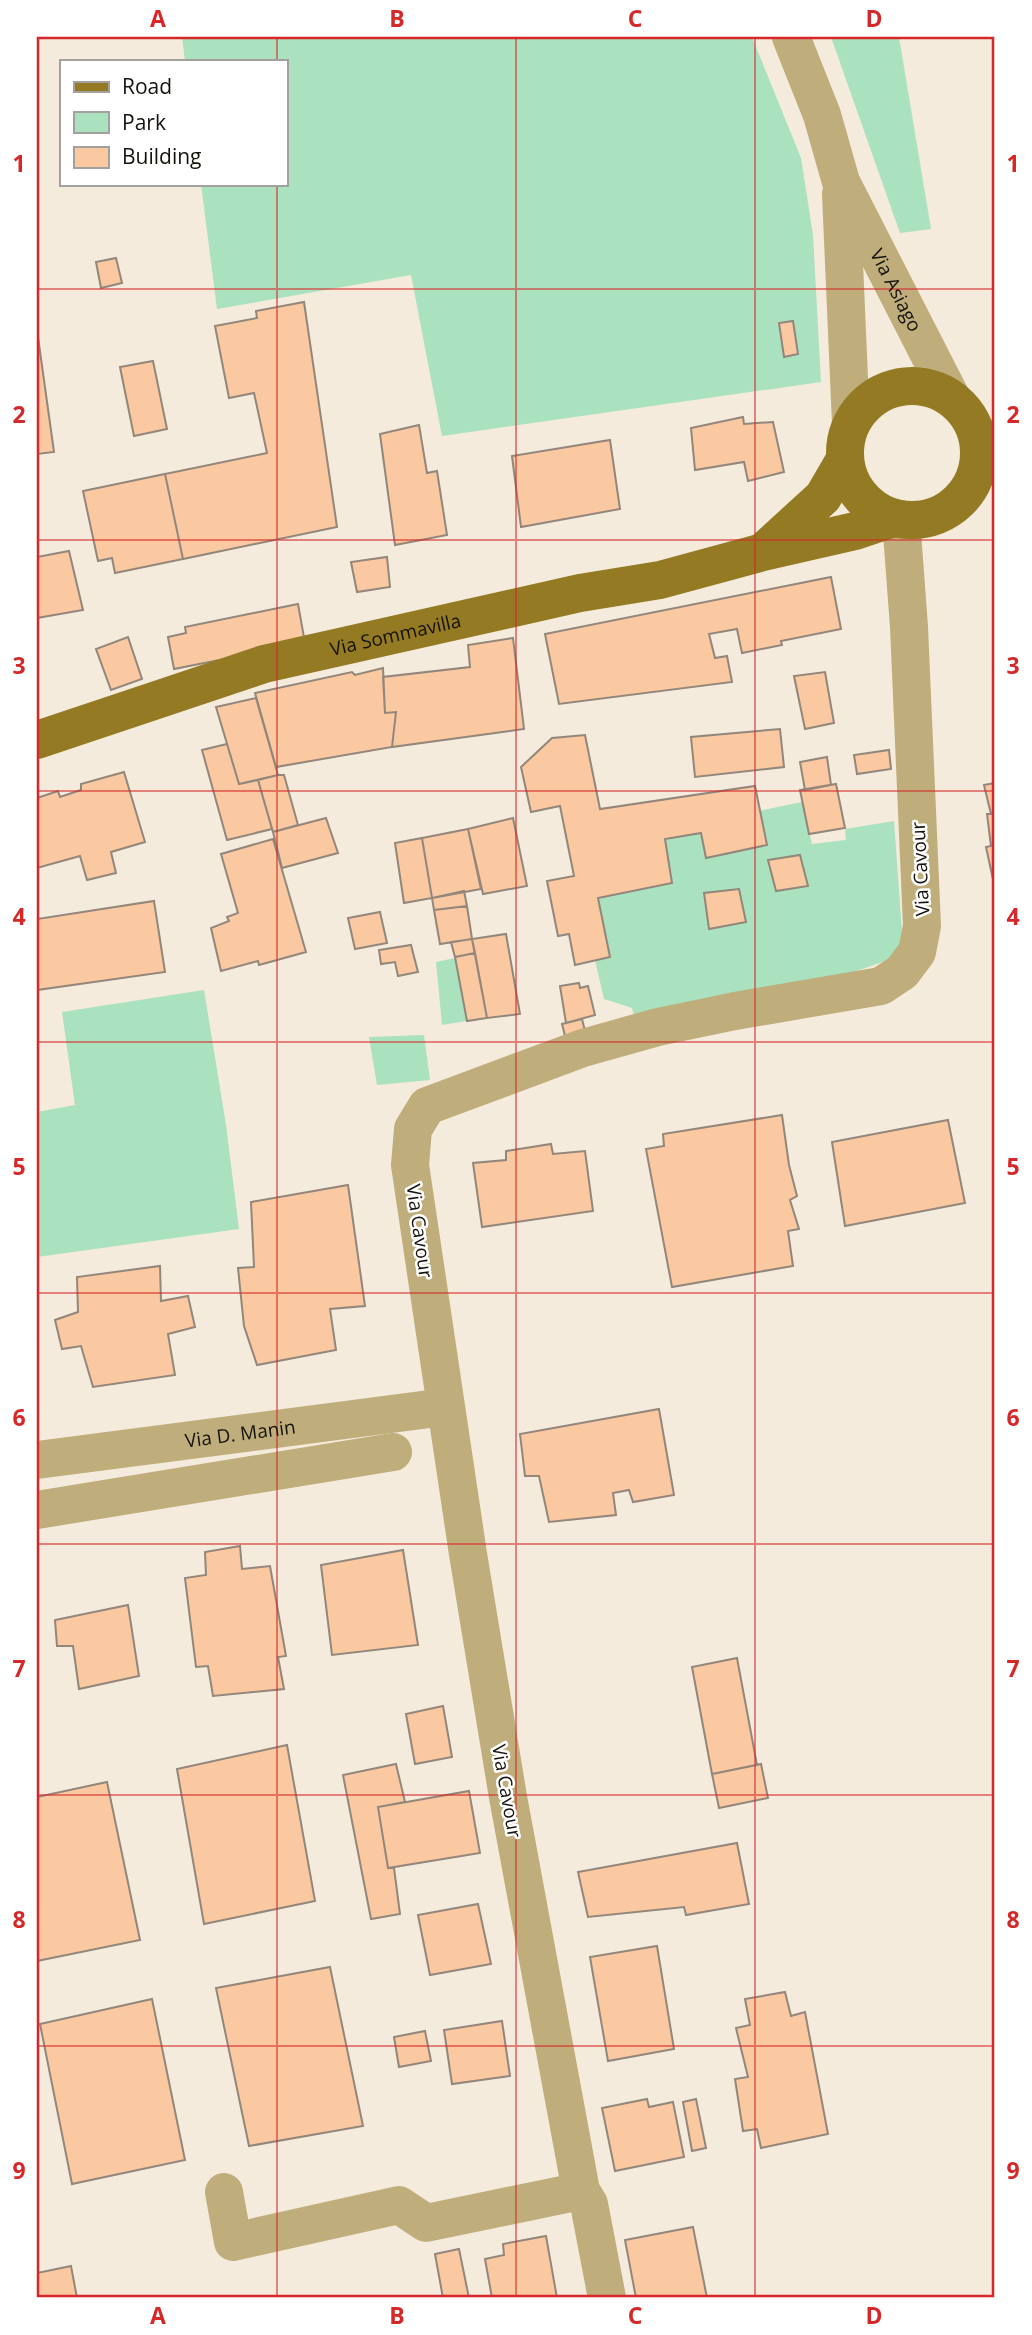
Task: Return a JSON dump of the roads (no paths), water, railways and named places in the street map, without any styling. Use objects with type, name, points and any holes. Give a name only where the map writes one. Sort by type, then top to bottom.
[{"type":"main road","name":"Via Sommavilla","points":[[763,552],[823,497],[869,401],[895,387],[925,387],[957,403],[995,434]]},
{"type":"main road","points":[[957,403],[975,430],[979,455],[974,480],[959,501]]},
{"type":"main road","points":[[848,443],[848,474],[860,497],[870,506],[897,519]]},
{"type":"main road","name":"Via Sommavilla","points":[[37,740],[264,664],[580,593],[660,580],[897,519],[918,520],[933,517],[959,501],[995,490]]},
{"type":"street","name":"Via Asiago","points":[[791,37],[822,115],[841,182],[957,403]]},
{"type":"street","name":"Via Asiago","points":[[841,182],[848,443]]},
{"type":"street","name":"Via Cavour","points":[[607,2298],[590,2204],[582,2191],[508,1797],[445,1406],[410,1165],[413,1129],[428,1106],[583,1048],[659,1027],[735,1011],[881,986],[902,972],[917,951],[922,926],[909,627],[897,519]]},
{"type":"street","name":"Via D. Manin","points":[[37,1460],[445,1406]]},
{"type":"street","points":[[37,1510],[393,1452]]},
{"type":"street","points":[[224,2192],[233,2242],[399,2205],[426,2222],[582,2191]]}]
